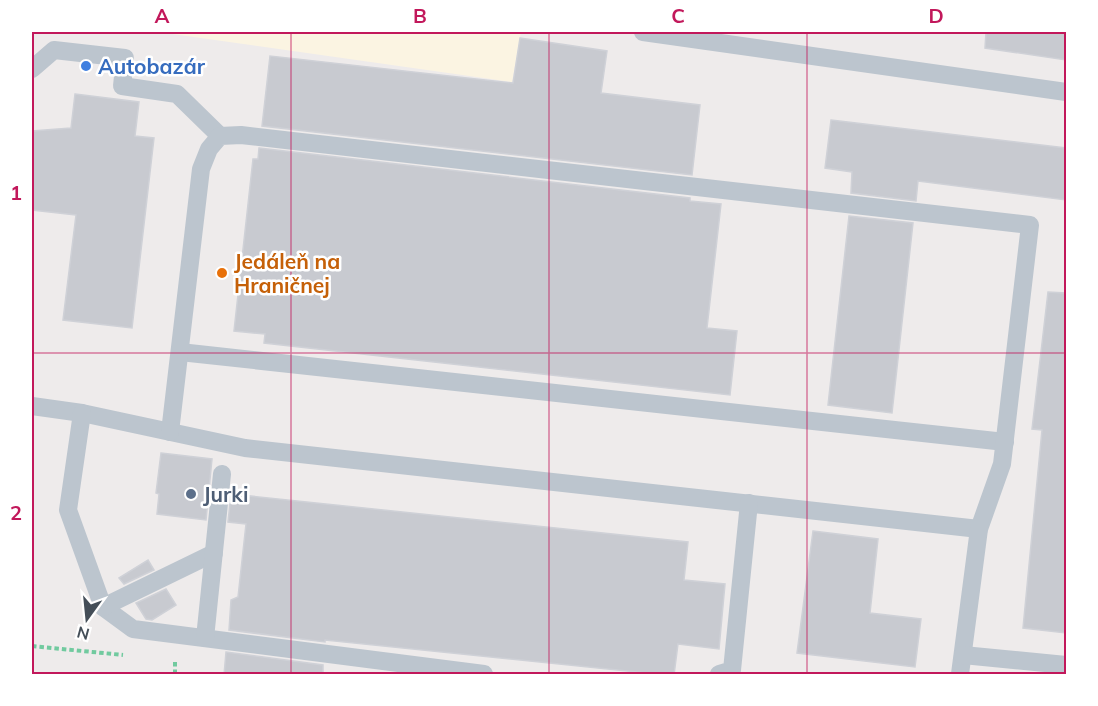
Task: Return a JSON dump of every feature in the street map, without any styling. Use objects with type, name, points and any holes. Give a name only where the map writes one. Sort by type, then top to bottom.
[{"type":"lane","points":[[643,32],[1066,92]]},
{"type":"lane","points":[[32,69],[54,50],[125,58],[122,86],[177,94],[220,136]]},
{"type":"lane","points":[[170,432],[201,169],[209,149],[220,136],[241,135],[1030,225],[1002,464],[979,529],[960,675]]},
{"type":"lane","points":[[180,352],[1005,442]]},
{"type":"lane","points":[[32,406],[82,412],[245,448],[979,529]]},
{"type":"lane","points":[[82,412],[68,510],[103,607],[133,629],[484,675]]},
{"type":"lane","points":[[205,638],[222,474]]},
{"type":"lane","points":[[718,675],[732,670],[748,504]]},
{"type":"lane","points":[[103,607],[214,553]]},
{"type":"lane","points":[[963,655],[1066,665]]},
{"type":"path","points":[[32,646],[123,655]]},
{"type":"path","points":[[166,660],[176,661],[175,675]]},
{"type":"shaded area","points":[[158,32],[521,32],[512,82]]},
{"type":"building","points":[[986,32],[1066,32],[1066,60],[985,48]]},
{"type":"building","points":[[520,38],[607,51],[601,93],[700,105],[692,175],[262,126],[270,56],[513,83]]},
{"type":"building","points":[[75,94],[139,102],[135,136],[154,138],[132,328],[63,320],[76,215],[32,210],[32,131],[71,128]]},
{"type":"building","points":[[831,120],[1066,148],[1066,200],[918,181],[916,201],[851,193],[852,172],[825,168]]},
{"type":"building","points":[[259,148],[690,198],[690,201],[721,204],[707,328],[737,331],[730,395],[264,343],[265,334],[234,331],[253,159],[258,159]]},
{"type":"building","points":[[849,216],[913,223],[892,413],[828,405]]},
{"type":"building","points":[[1048,292],[1066,293],[1066,633],[1023,628],[1042,430],[1032,429]]},
{"type":"building","points":[[161,453],[212,459],[206,520],[157,514],[159,494],[156,493]]},
{"type":"building","points":[[231,494],[688,542],[684,580],[725,584],[719,649],[678,644],[674,675],[666,675],[325,640],[325,642],[229,630],[231,600],[238,597],[246,524],[228,522]]},
{"type":"building","points":[[813,531],[878,539],[870,613],[921,619],[915,667],[797,653]]},
{"type":"building","points":[[148,560],[154,570],[124,584],[119,578]]},
{"type":"building","points":[[166,589],[176,605],[152,620],[146,619],[136,603]]},
{"type":"building","points":[[226,652],[323,665],[323,675],[224,675]]},
{"type":"place","name":"Autobazár","points":[[86,66]]},
{"type":"place","name":"Jedáleň na Hraničnej","points":[[222,273]]},
{"type":"place","name":"Jurki","points":[[191,494]]}]
